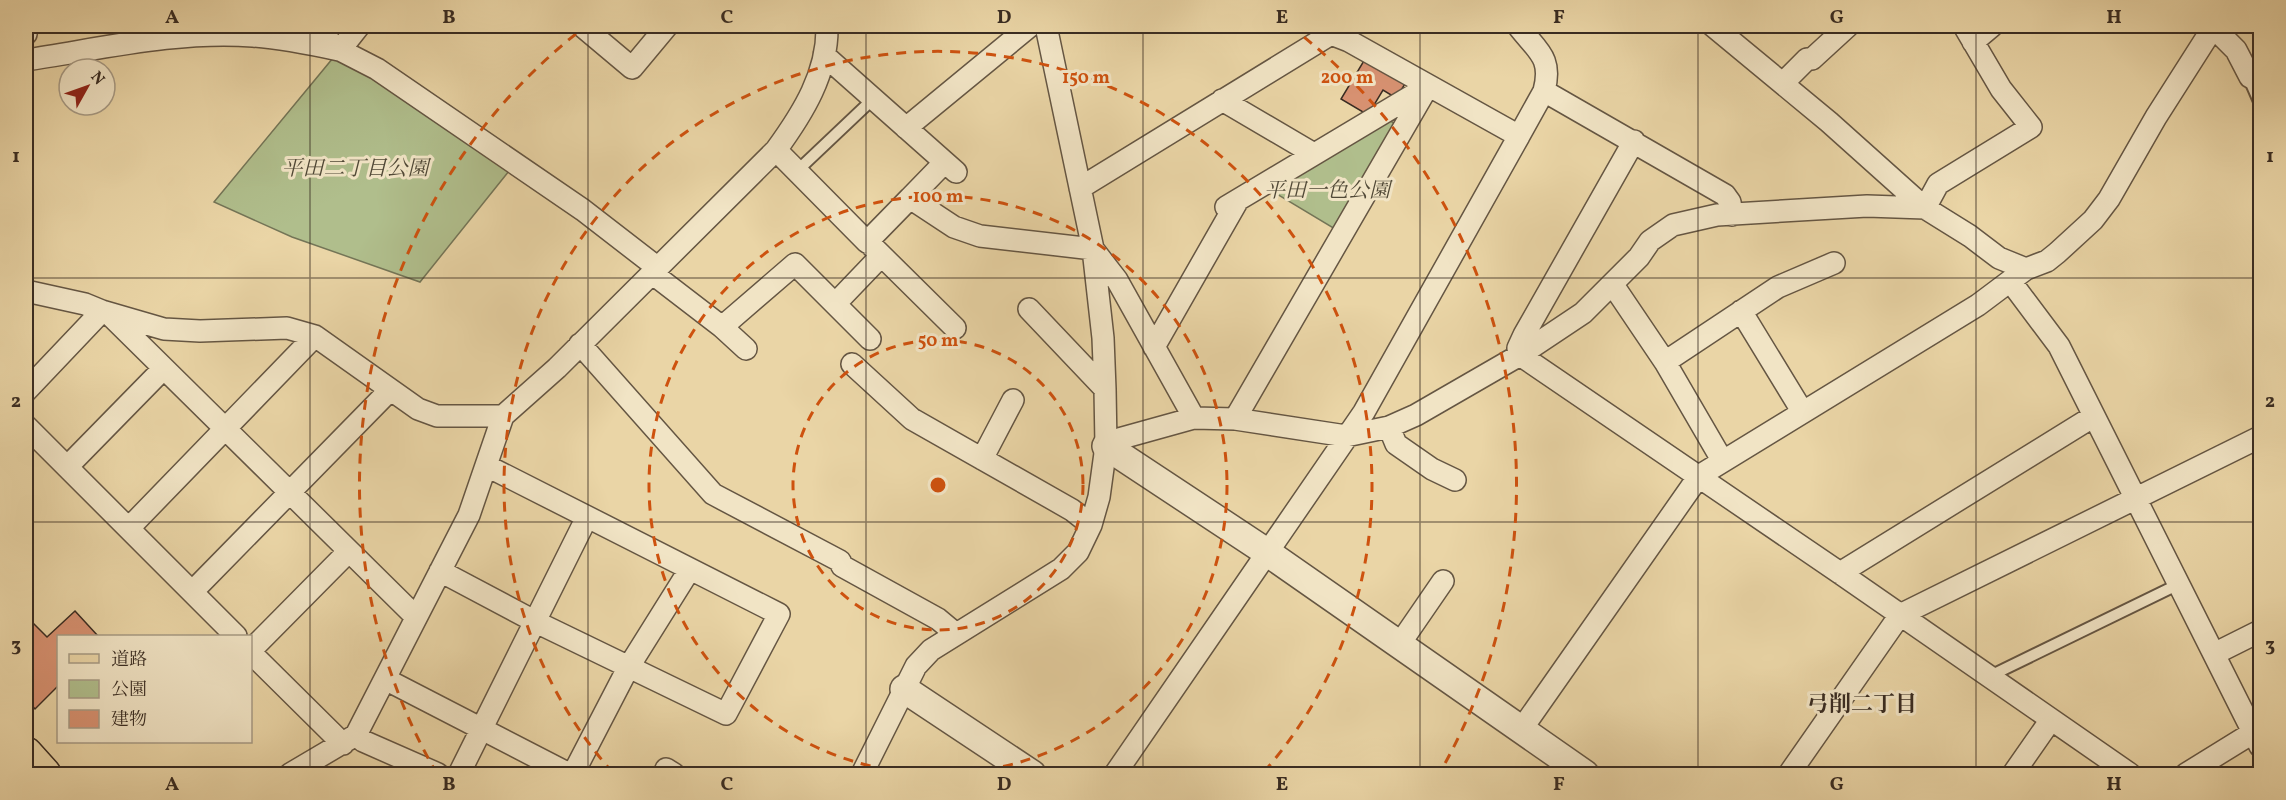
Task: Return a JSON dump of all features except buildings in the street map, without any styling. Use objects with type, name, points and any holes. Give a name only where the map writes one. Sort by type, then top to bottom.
[{"type":"main road","points":[[26,753],[44,774]]},
{"type":"street","points":[[26,34],[27,26]]},
{"type":"street","points":[[311,26],[340,50],[377,69],[574,204],[746,349]]},
{"type":"street","points":[[340,50],[359,26]]},
{"type":"street","points":[[582,26],[632,68],[667,26]]},
{"type":"street","points":[[290,774],[350,739],[385,679],[469,515],[503,416],[557,369],[776,150],[803,112],[815,87],[824,55],[827,26]]},
{"type":"street","points":[[906,128],[1030,26]]},
{"type":"street","points":[[862,774],[916,666],[931,650],[1061,569],[1078,552],[1091,525],[1099,497],[1106,446],[1105,389],[1103,338],[1093,249],[1046,26]]},
{"type":"street","points":[[1115,774],[1364,412],[1520,136],[1544,91],[1548,74],[1546,63],[1518,26]]},
{"type":"street","points":[[1783,83],[1807,59],[1812,59],[1848,26]]},
{"type":"street","points":[[1925,208],[1938,184],[2031,127],[2001,89],[1968,34],[1992,26]]},
{"type":"street","points":[[1521,730],[1699,476],[1978,305],[2019,275],[2047,261],[2057,253],[2093,220],[2109,200],[2156,117],[2212,26],[2236,50],[2250,77]]},
{"type":"street","points":[[1723,28],[1925,208],[1970,236],[2019,275],[2059,346],[2214,654],[2258,734],[2186,774]]},
{"type":"street","points":[[1080,188],[1222,100],[1316,33],[1340,36],[1520,136]]},
{"type":"street","points":[[26,60],[154,40],[203,36],[253,36],[340,50]]},
{"type":"street","points":[[824,55],[950,168],[910,198],[835,304]]},
{"type":"street","points":[[1154,347],[1232,204],[1428,86]]},
{"type":"street","points":[[1235,419],[1428,86]]},
{"type":"street","points":[[1544,91],[1725,195],[1730,202],[1732,215]]},
{"type":"street","points":[[1222,100],[1314,154]]},
{"type":"street","points":[[1634,141],[1524,335],[1518,348],[1520,355],[2130,774]]},
{"type":"street","points":[[776,150],[955,328]]},
{"type":"street","points":[[910,198],[954,227],[980,236],[1093,249],[1117,280],[1194,417]]},
{"type":"street","points":[[1106,446],[1122,438],[1194,417],[1235,419],[1346,436],[1389,427],[1416,415],[1520,355],[1583,313],[1639,257],[1650,241],[1665,230],[1696,218],[1867,206],[1925,208]]},
{"type":"street","points":[[1665,362],[1778,287],[1834,263]]},
{"type":"street","points":[[722,327],[795,264],[870,339]]},
{"type":"street","points":[[1612,285],[1665,362],[1722,460]]},
{"type":"street","points":[[26,291],[86,304],[105,312],[164,329],[201,331],[278,327],[315,336],[418,409],[436,417],[503,416]]},
{"type":"street","points":[[1029,309],[1105,389]]},
{"type":"street","points":[[105,312],[416,617]]},
{"type":"street","points":[[26,391],[105,312]]},
{"type":"street","points":[[1741,312],[1802,411]]},
{"type":"street","points":[[129,528],[315,336]]},
{"type":"street","points":[[580,344],[713,494],[840,561],[842,567],[938,619],[956,634]]},
{"type":"street","points":[[852,364],[912,419],[1072,510],[1091,525]]},
{"type":"street","points":[[67,467],[163,369]]},
{"type":"street","points":[[192,592],[390,390]]},
{"type":"street","points":[[982,459],[1012,400]]},
{"type":"street","points":[[1840,573],[2094,416]]},
{"type":"street","points":[[26,426],[235,635]]},
{"type":"street","points":[[1389,427],[1396,444],[1432,469],[1455,480]]},
{"type":"street","points":[[1789,774],[1900,615],[2260,437]]},
{"type":"street","points":[[1106,446],[1268,552],[1585,774]]},
{"type":"street","points":[[440,571],[628,668],[726,714],[779,614],[487,466]]},
{"type":"street","points":[[459,774],[587,517]]},
{"type":"street","points":[[252,649],[349,552]]},
{"type":"street","points":[[385,679],[571,774],[628,668],[690,569]]},
{"type":"street","points":[[1399,645],[1443,581]]},
{"type":"street","points":[[2214,654],[2260,631]]},
{"type":"street","points":[[252,653],[350,739],[363,741],[438,774]]},
{"type":"street","points":[[904,689],[1032,774]]},
{"type":"street","points":[[2013,774],[2050,721]]},
{"type":"lane","points":[[2250,77],[2260,104]]},
{"type":"lane","points":[[797,171],[873,99]]},
{"type":"lane","points":[[1988,677],[2179,584]]},
{"type":"green space","name":"平田二丁目公園","points":[[333,58],[359,69],[509,171],[420,282],[292,237],[214,202]]},
{"type":"green space","name":"平田一色公園","points":[[1389,120],[1397,125],[1335,229],[1270,190]]},
{"type":"district","name":"弓削二丁目","points":[[1862,703]]}]
